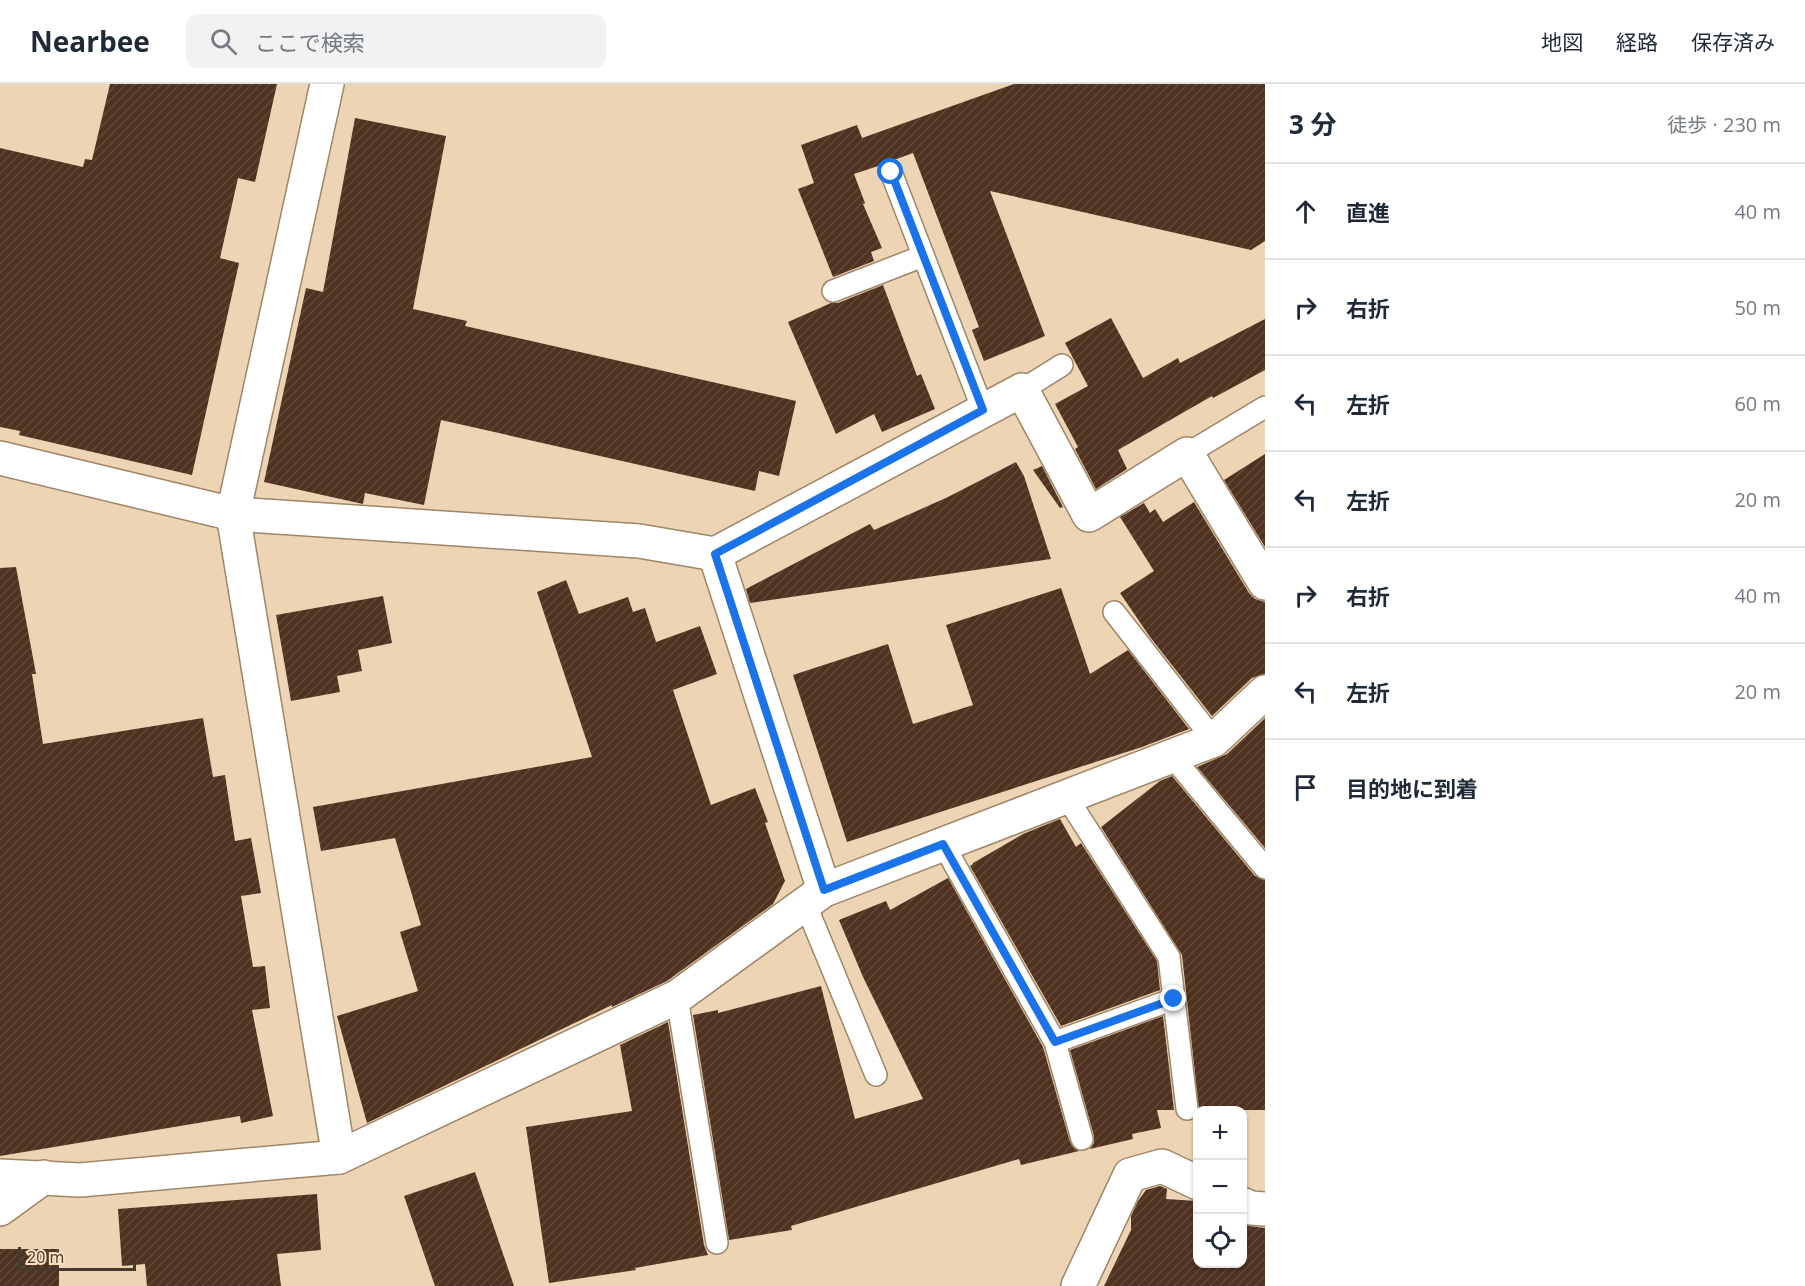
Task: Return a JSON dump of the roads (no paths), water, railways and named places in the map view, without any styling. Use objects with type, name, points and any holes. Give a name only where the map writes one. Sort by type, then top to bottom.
[{"type":"street","points":[[327,84],[233,514],[339,1157]]},
{"type":"street","points":[[0,458],[233,514],[639,541],[715,554],[1022,390],[1089,515],[1187,454],[1265,582]]},
{"type":"street","points":[[715,554],[815,896]]},
{"type":"street","points":[[0,1176],[80,1180],[339,1157],[677,997],[815,896],[943,844],[1214,740],[1265,692]]},
{"type":"street","points":[[1078,1286],[1130,1174],[1162,1166],[1193,1181]]},
{"type":"street","points":[[0,1209],[44,1177]]},
{"type":"street","points":[[1247,1206],[1265,1209]]},
{"type":"lane","points":[[891,172],[983,410]]},
{"type":"lane","points":[[833,291],[923,256]]},
{"type":"lane","points":[[1022,390],[1062,365]]},
{"type":"lane","points":[[1187,454],[1265,406]]},
{"type":"lane","points":[[1114,612],[1214,740]]},
{"type":"lane","points":[[1172,756],[1265,868]]},
{"type":"lane","points":[[1066,796],[1169,957],[1187,1109]]},
{"type":"lane","points":[[943,844],[1055,1042],[1082,1139]]},
{"type":"lane","points":[[815,896],[876,1075]]},
{"type":"lane","points":[[677,997],[717,1243]]},
{"type":"lane","points":[[1055,1042],[1174,999]]}]
